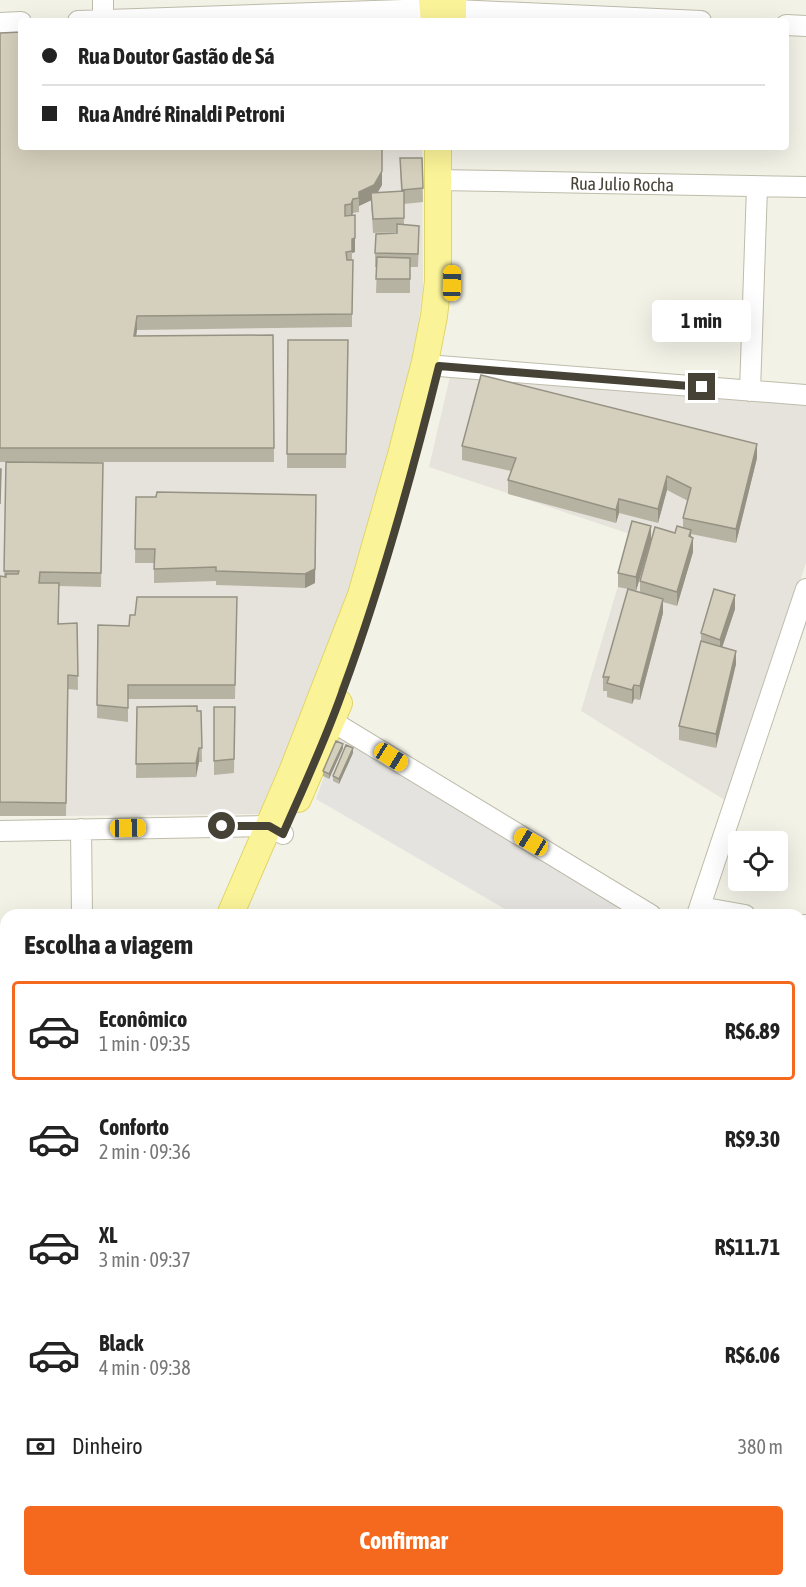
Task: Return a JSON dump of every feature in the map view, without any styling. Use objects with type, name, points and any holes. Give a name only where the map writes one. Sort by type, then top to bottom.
[{"type":"main road","points":[[439,150],[446,180]]},
{"type":"main road","points":[[251,909],[276,830],[324,716],[432,364],[446,180],[452,150]]},
{"type":"main road","points":[[233,909],[276,830]]},
{"type":"street","points":[[103,0],[103,18]]},
{"type":"street","points":[[171,18],[443,10],[631,18]]},
{"type":"street","points":[[0,23],[18,22]]},
{"type":"street","points":[[789,25],[806,26]]},
{"type":"street","name":"Rua Julio Rocha","points":[[446,180],[806,187]]},
{"type":"street","points":[[750,391],[757,187]]},
{"type":"street","points":[[432,364],[806,395]]},
{"type":"street","points":[[700,909],[806,589]]},
{"type":"street","points":[[324,716],[641,909]]},
{"type":"street","points":[[81,829],[81,909]]},
{"type":"street","points":[[0,831],[276,830]]},
{"type":"shaded area","points":[[0,39],[18,132],[18,150],[422,150],[423,290],[409,389],[341,627],[261,814],[0,815]]},
{"type":"shaded area","points":[[451,372],[806,406],[806,563],[728,802],[581,711],[633,535],[429,467]]},
{"type":"shaded area","points":[[341,729],[632,909],[505,909],[316,799]]},
{"type":"building","points":[[18,32],[18,150],[382,150],[382,171],[374,185],[359,192],[359,198],[345,205],[345,216],[355,215],[355,238],[352,239],[352,251],[346,252],[347,260],[353,260],[352,314],[137,316],[134,336],[273,335],[274,448],[0,448],[0,33]]},
{"type":"building","points":[[400,158],[422,158],[423,188],[402,190]]},
{"type":"building","points":[[404,191],[404,218],[373,219],[371,193]]},
{"type":"building","points":[[397,224],[419,226],[418,254],[375,253],[376,234],[397,233]]},
{"type":"building","points":[[377,257],[410,258],[410,279],[376,279]]},
{"type":"building","points":[[288,340],[348,340],[346,454],[287,454]]},
{"type":"building","points":[[481,375],[757,444],[736,529],[683,518],[691,488],[667,476],[658,509],[619,499],[616,510],[508,480],[516,458],[462,446]]},
{"type":"building","points":[[6,462],[103,463],[101,573],[40,572],[39,583],[59,583],[58,624],[77,623],[78,676],[68,675],[66,803],[0,802],[0,576],[18,574],[19,571],[4,571]]},
{"type":"building","points":[[157,492],[316,495],[315,569],[305,574],[216,571],[216,567],[154,569],[155,549],[135,549],[136,497],[156,497]]},
{"type":"building","points":[[632,521],[651,526],[636,577],[618,573]]},
{"type":"building","points":[[677,526],[691,530],[689,536],[693,538],[677,592],[640,581],[655,527],[675,533]]},
{"type":"building","points":[[628,589],[663,599],[640,686],[634,685],[632,690],[607,683],[609,677],[603,677]]},
{"type":"building","points":[[714,589],[735,595],[720,640],[701,633]]},
{"type":"building","points":[[137,597],[237,597],[235,685],[128,685],[128,708],[97,705],[98,625],[129,626],[130,615],[135,615]]},
{"type":"building","points":[[701,641],[736,651],[716,734],[679,726]]},
{"type":"building","points":[[197,706],[197,711],[201,711],[202,748],[199,748],[196,763],[136,764],[137,707]]},
{"type":"building","points":[[214,707],[235,707],[234,759],[214,761]]},
{"type":"building","points":[[336,741],[343,744],[329,774],[323,771]]},
{"type":"building","points":[[346,745],[353,748],[339,779],[333,776]]},
{"type":"route","points":[[222,826],[269,826],[283,834],[317,758],[358,648],[416,458],[439,366],[702,387]]}]
